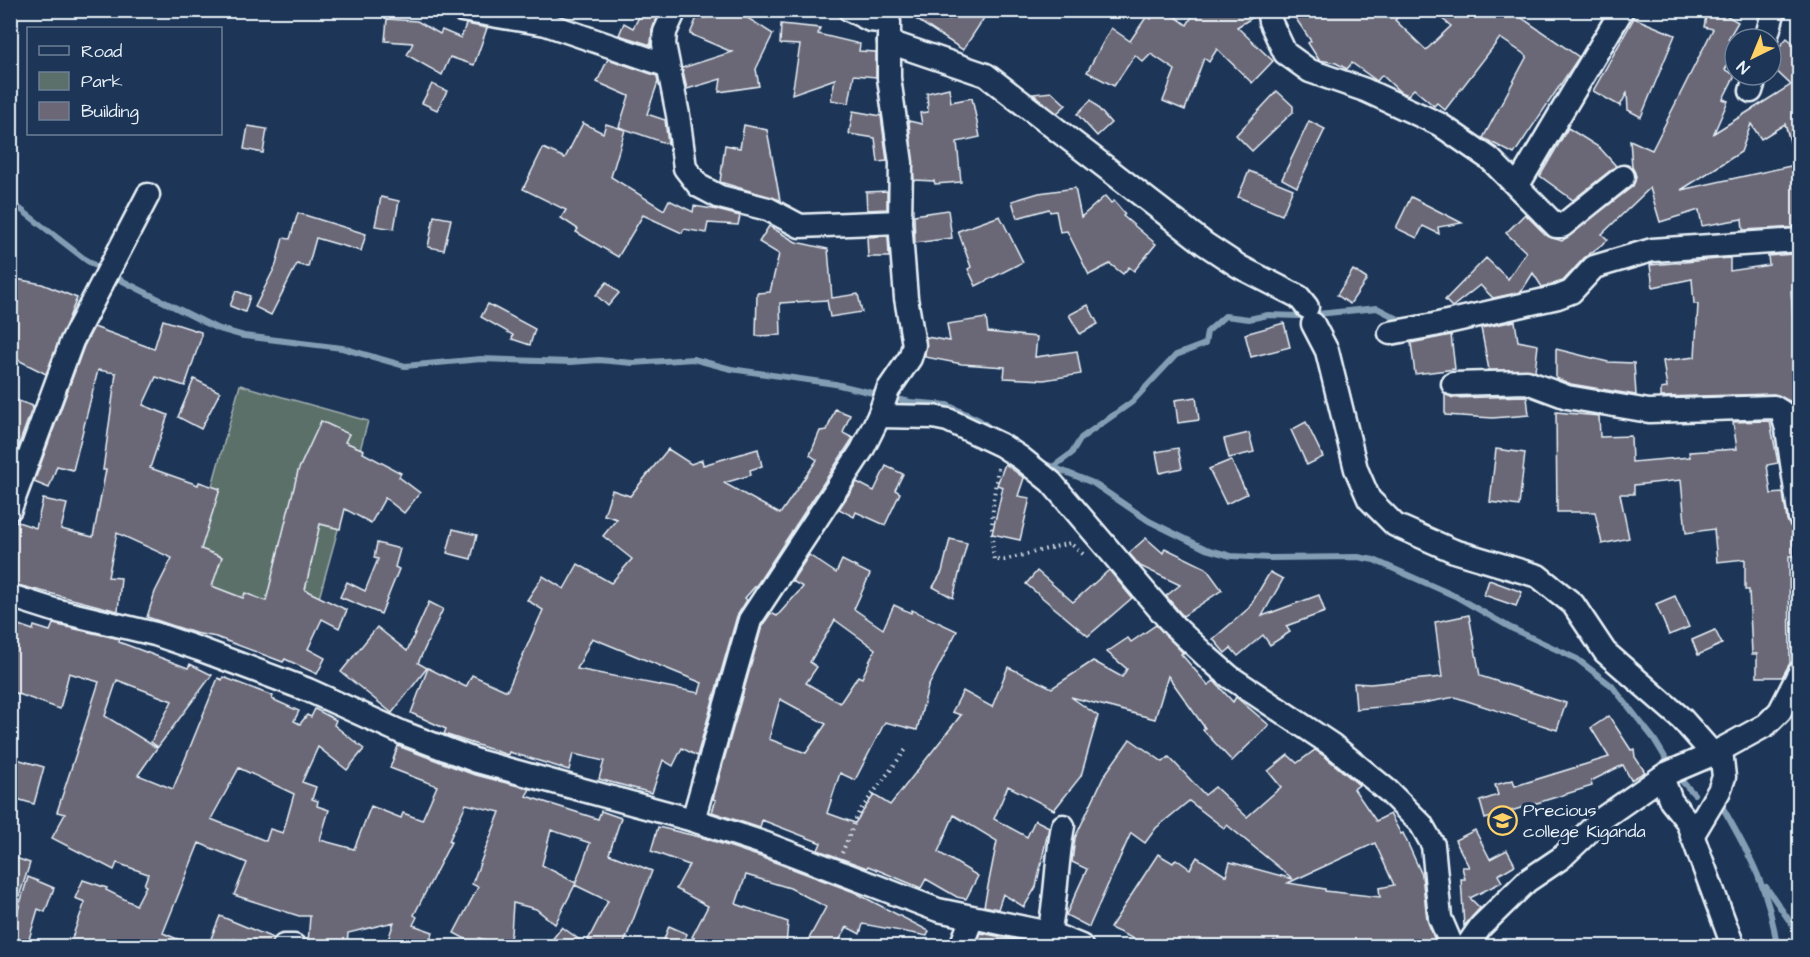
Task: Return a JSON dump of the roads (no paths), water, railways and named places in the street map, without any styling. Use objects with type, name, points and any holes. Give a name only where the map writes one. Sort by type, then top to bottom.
[{"type":"street","points":[[461,10],[546,24],[666,65]]},
{"type":"street","points":[[675,10],[665,33],[666,65],[678,115],[684,168],[699,186],[720,197],[768,209],[800,225],[900,222]]},
{"type":"street","points":[[850,10],[870,20],[890,25],[986,75],[1205,244],[1240,267],[1299,297],[1327,351],[1356,469],[1369,499],[1395,525],[1454,551],[1538,576],[1573,604],[1605,652],[1717,752],[1724,777],[1719,791],[1692,836]]},
{"type":"street","points":[[1268,10],[1270,21],[1285,53],[1310,71],[1365,90],[1439,124],[1490,159],[1556,226],[1562,226],[1623,177]]},
{"type":"street","points":[[1518,185],[1622,10]]},
{"type":"street","points":[[1769,27],[1774,10]]},
{"type":"street","points":[[693,820],[750,620],[862,450],[910,358],[914,345],[906,298],[900,222],[901,163],[889,78],[890,25]]},
{"type":"street","points":[[10,508],[72,342],[148,195]]},
{"type":"street","points":[[1390,333],[1434,326],[1558,297],[1571,292],[1594,267],[1652,250],[1800,240]]},
{"type":"street","points":[[1454,384],[1527,382],[1567,397],[1648,411],[1774,407],[1782,412],[1787,429],[1800,518]]},
{"type":"street","points":[[884,404],[948,420],[1001,445],[1051,482],[1174,626],[1206,657],[1238,682],[1332,745],[1388,791],[1421,824],[1433,845],[1440,918],[1452,946]]},
{"type":"street","points":[[10,596],[54,610],[154,634],[199,649],[308,690],[403,733],[477,761],[693,820],[766,844],[897,896],[972,918],[1049,933],[1081,946]]},
{"type":"street","points":[[1467,946],[1481,926],[1527,880],[1561,858],[1603,818],[1664,775],[1717,752],[1766,725],[1780,711],[1800,672]]},
{"type":"street","points":[[1664,775],[1671,801],[1687,821],[1733,946]]},
{"type":"street","points":[[1049,933],[1057,896],[1058,855],[1063,826]]},
{"type":"street","points":[[961,946],[972,918]]},
{"type":"street","points":[[284,946],[294,946]]},
{"type":"waterway","points":[[10,201],[86,260],[107,273],[216,328],[244,336],[342,348],[405,366],[481,359],[570,362],[599,360],[633,363],[693,359],[731,369],[835,384],[910,402],[947,405],[979,420],[994,431]]},
{"type":"waterway","points":[[1053,467],[1072,453],[1081,438],[1132,402],[1176,355],[1205,344],[1207,332],[1225,316],[1249,319],[1268,315],[1298,316],[1377,308],[1404,322]]},
{"type":"waterway","points":[[1043,463],[1093,483],[1149,521],[1206,549],[1231,556],[1358,557],[1374,560],[1455,596],[1511,628],[1577,659],[1612,686],[1654,739],[1671,767]]},
{"type":"waterway","points":[[1676,775],[1694,794]]},
{"type":"waterway","points":[[1723,808],[1758,874],[1774,926],[1777,946]]},
{"type":"waterway","points":[[1766,887],[1800,936]]},
{"type":"place","name":"Precious college Kiganda","points":[[1502,820]]}]
